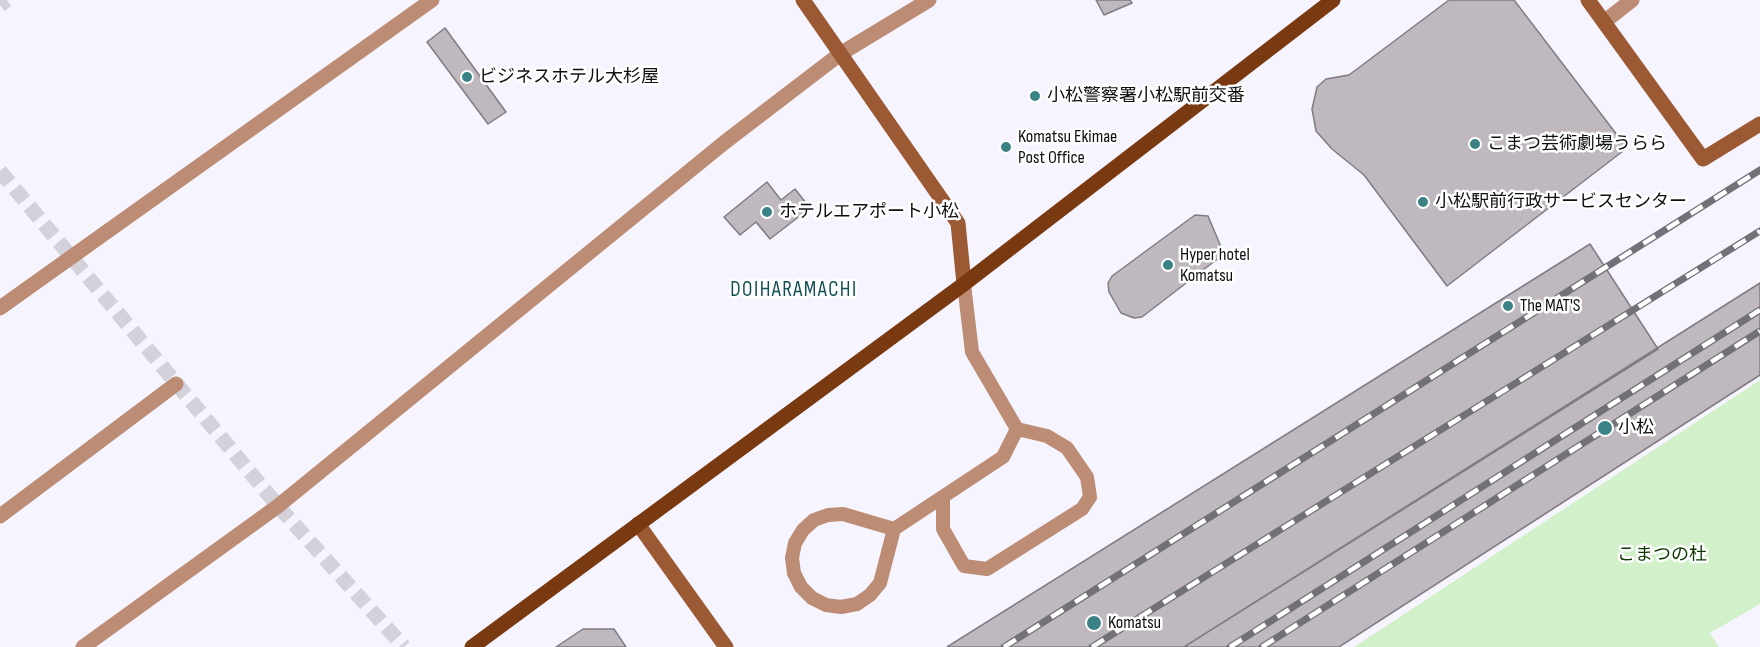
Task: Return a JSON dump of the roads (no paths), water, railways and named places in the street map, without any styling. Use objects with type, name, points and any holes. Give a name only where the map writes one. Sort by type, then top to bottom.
[{"type":"main road","points":[[472,647],[964,284],[1333,0]]},
{"type":"street","points":[[0,308],[432,0]]},
{"type":"street","points":[[803,0],[958,223],[964,284]]},
{"type":"street","points":[[83,647],[278,506],[725,142],[840,54],[929,0]]},
{"type":"street","points":[[1588,0],[1703,159],[1760,124]]},
{"type":"street","points":[[1604,22],[1632,0]]},
{"type":"street","points":[[0,516],[176,384]]},
{"type":"street","points":[[638,524],[726,647]]},
{"type":"lane","points":[[944,498],[943,529],[964,566],[987,569],[1082,509],[1090,497],[1087,477],[1067,448],[1047,436],[1017,429],[972,352],[964,284]]},
{"type":"lane","points":[[894,529],[843,514],[828,514],[814,520],[803,530],[795,543],[792,558],[794,573],[801,587],[812,598],[826,605],[841,607],[856,604],[870,595],[880,583],[894,529],[1003,457],[1017,429]]},
{"type":"tunnel","points":[[0,5],[7,0]]},
{"type":"tunnel","points":[[0,171],[278,506],[404,647]]},
{"type":"railway","points":[[1004,647],[1760,170]]},
{"type":"railway","points":[[1092,647],[1760,231]]},
{"type":"railway","points":[[1230,647],[1760,310]]},
{"type":"railway","points":[[1262,647],[1760,331]]},
{"type":"place","name":"ビジネスホテル大杉屋","points":[[467,77]]},
{"type":"place","name":"小松警察署小松駅前交番","points":[[1035,96]]},
{"type":"place","name":"こまつ芸術劇場うらら","points":[[1475,144]]},
{"type":"place","name":"Komatsu Ekimae Post Office","points":[[1006,147]]},
{"type":"place","name":"小松駅前行政サービスセンター","points":[[1423,202]]},
{"type":"place","name":"ホテルエアポート小松","points":[[767,212]]},
{"type":"place","name":"Hyper hotel Komatsu","points":[[1168,265]]},
{"type":"place","name":"The MAT'S","points":[[1508,306]]},
{"type":"place","name":"小松","points":[[1605,428]]},
{"type":"place","name":"Komatsu","points":[[1094,623]]},
{"type":"district","name":"DOIHARAMACHI","points":[[794,291]]},
{"type":"park label","name":"こまつの杜","points":[[1662,555]]}]
